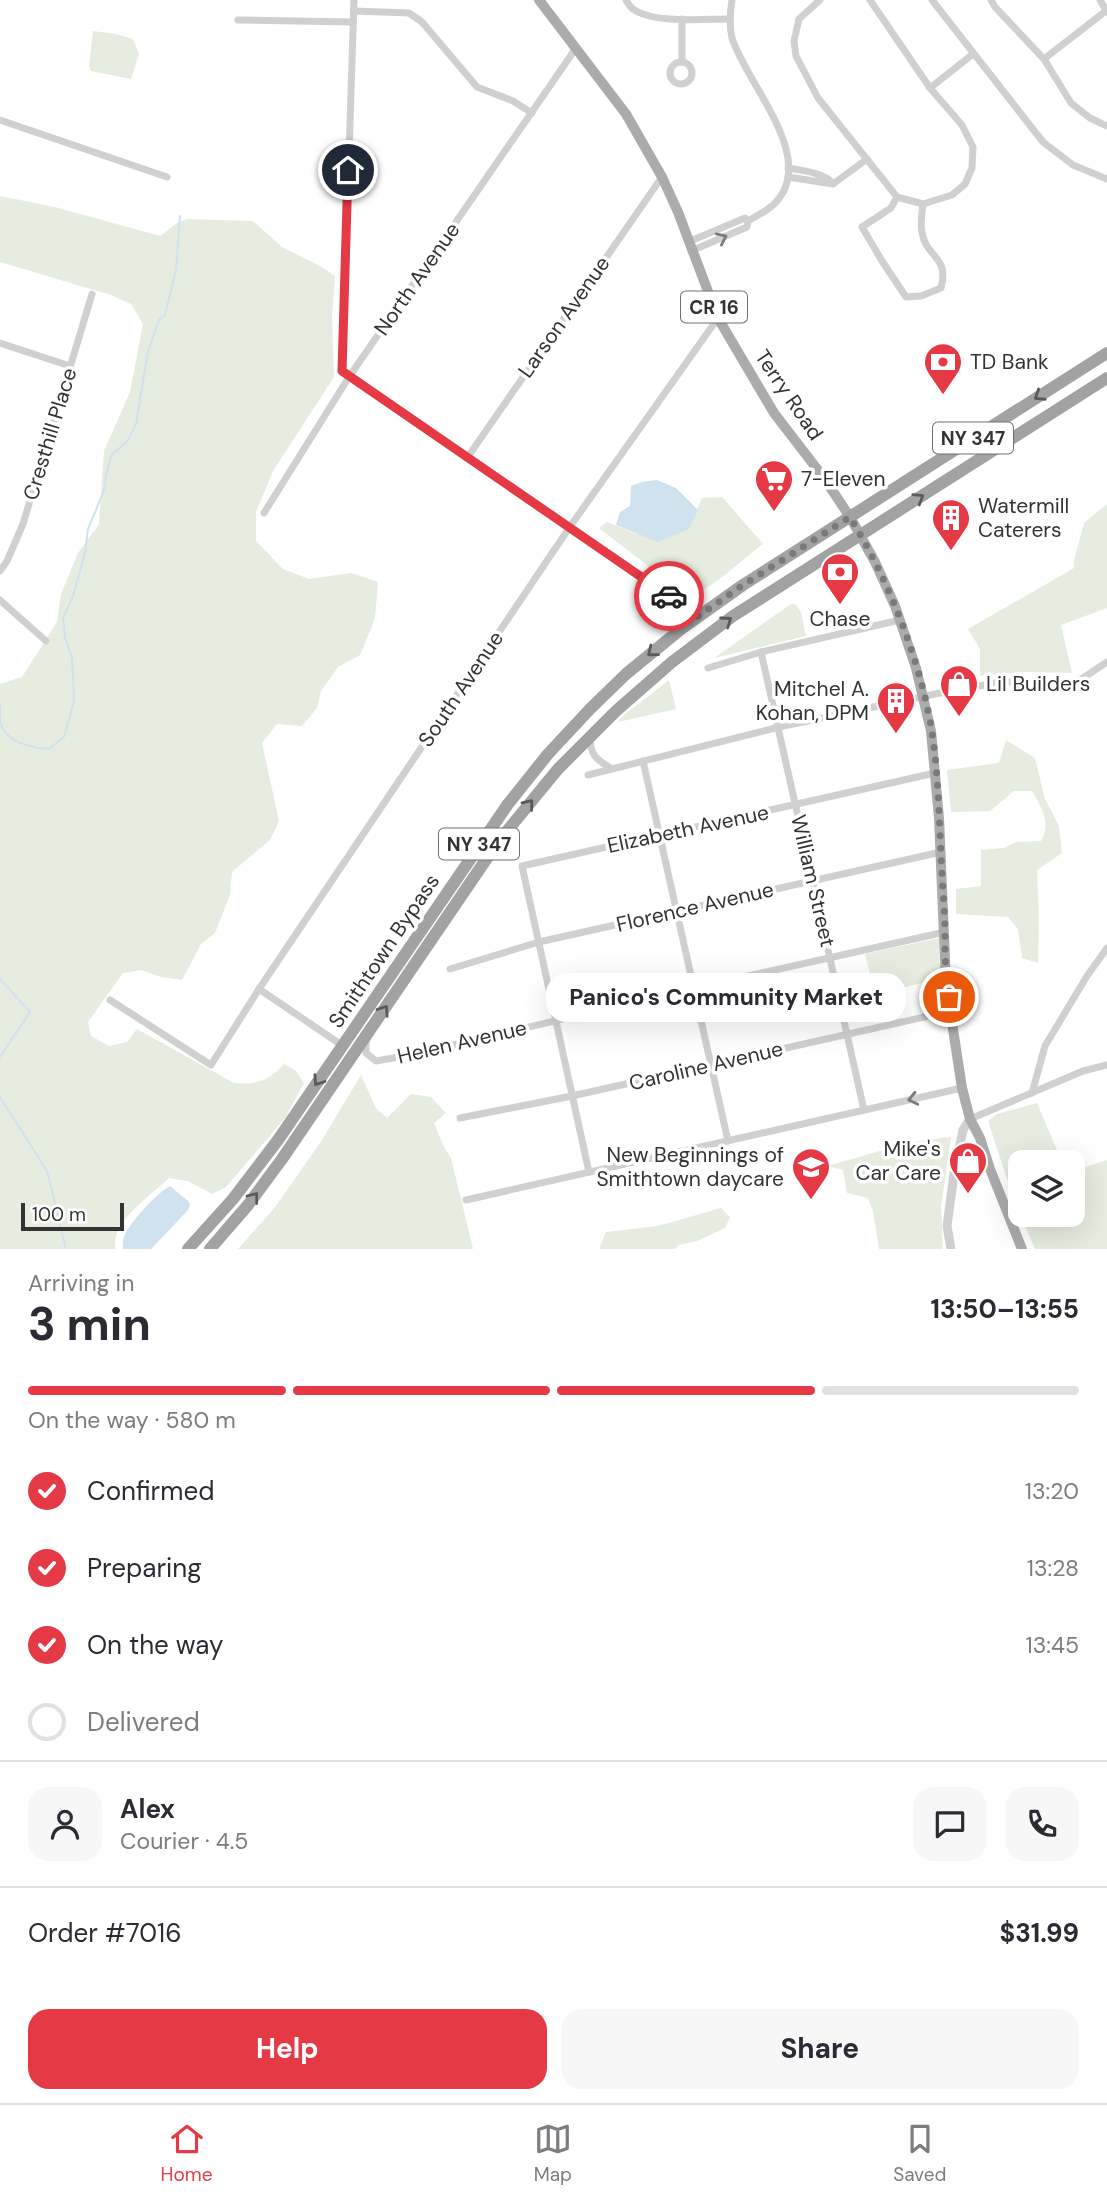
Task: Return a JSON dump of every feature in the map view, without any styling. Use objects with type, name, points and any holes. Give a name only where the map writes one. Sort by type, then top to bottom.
[{"type":"highway","name":"Smithtown Bypass","points":[[188,1249],[257,1169],[468,860],[533,772],[614,686],[696,618],[743,585],[1107,353]]},
{"type":"highway","name":"Smithtown Bypass","points":[[210,1249],[271,1174],[498,842],[542,787],[590,736],[650,680],[733,616],[1107,378]]},
{"type":"main road","name":"Terry Road","points":[[539,0],[626,114],[662,177],[678,212],[719,318],[774,413],[824,478],[861,535],[900,620],[930,722],[941,852],[946,983],[962,1088],[970,1119]]},
{"type":"main road","name":"CR 16","points":[[970,1119],[980,1138],[1022,1249]]},
{"type":"street","points":[[354,0],[342,371],[676,601],[696,618]]},
{"type":"street","points":[[626,0],[633,9],[653,16],[729,19]]},
{"type":"street","points":[[690,247],[747,227],[748,220],[774,204],[788,177],[787,146],[734,42],[729,19],[732,0]]},
{"type":"street","points":[[820,0],[799,19],[794,41],[796,56],[818,98],[897,197],[923,204],[953,195],[965,184],[972,168],[974,147],[962,125],[930,88],[870,0]]},
{"type":"street","points":[[932,0],[1043,142],[1073,165],[1107,179]]},
{"type":"street","points":[[991,0],[1044,59],[1071,103],[1090,118],[1107,126]]},
{"type":"street","points":[[1044,59],[1107,11],[1100,0]]},
{"type":"street","points":[[354,12],[409,13],[422,22],[477,87],[513,101],[532,113]]},
{"type":"street","points":[[682,19],[682,62]]},
{"type":"street","points":[[238,20],[353,22]]},
{"type":"street","name":"North Avenue","points":[[264,513],[349,377],[576,48]]},
{"type":"street","points":[[930,88],[974,54]]},
{"type":"street","points":[[0,120],[167,177]]},
{"type":"street","points":[[788,177],[833,184],[867,159]]},
{"type":"street","points":[[788,168],[827,177],[833,184]]},
{"type":"street","name":"Larson Avenue","points":[[467,458],[662,177]]},
{"type":"street","points":[[897,197],[891,208],[862,227],[906,297],[921,296],[941,288],[944,276],[944,269],[922,234],[923,204]]},
{"type":"street","name":"Cresthill Place","points":[[0,571],[23,524],[92,294]]},
{"type":"street","name":"South Avenue","points":[[110,1000],[211,1065],[259,989],[569,528],[719,318]]},
{"type":"street","points":[[0,343],[70,366]]},
{"type":"street","points":[[0,600],[47,641]]},
{"type":"street","points":[[708,668],[761,652],[900,620]]},
{"type":"street","name":"William Street","points":[[761,652],[864,1110]]},
{"type":"street","points":[[588,775],[779,727],[924,696],[1001,682],[1077,682],[1106,665]]},
{"type":"street","points":[[590,736],[593,755],[599,762],[611,768]]},
{"type":"street","points":[[643,761],[728,1141]]},
{"type":"street","name":"Elizabeth Avenue","points":[[539,942],[522,866],[935,774]]},
{"type":"street","name":"Florence Avenue","points":[[450,969],[539,942],[941,852]]},
{"type":"street","name":"Helen Avenue","points":[[366,1036],[366,1053],[378,1061],[945,932]]},
{"type":"street","points":[[539,942],[589,1172]]},
{"type":"street","points":[[1032,1093],[1045,1046],[1107,948]]},
{"type":"street","points":[[259,989],[343,1046]]},
{"type":"street","name":"Caroline Avenue","points":[[460,1118],[572,1096],[951,1011]]},
{"type":"street","points":[[951,1249],[947,1226],[954,1174],[963,1130],[970,1119],[1083,1071],[1107,1065]]},
{"type":"street","points":[[466,1200],[962,1088]]},
{"type":"shaded area","points":[[93,31],[133,39],[139,54],[131,79],[91,71],[89,66]]},
{"type":"shaded area","points":[[0,196],[55,207],[160,236],[187,219],[253,221],[282,247],[335,276],[332,316],[334,377],[273,471],[256,512],[256,541],[283,569],[309,579],[351,573],[378,582],[375,619],[360,655],[338,667],[321,691],[317,708],[302,726],[277,724],[262,743],[279,821],[270,840],[232,872],[230,895],[215,933],[201,944],[182,980],[141,970],[123,973],[88,1022],[91,1036],[109,1046],[127,1042],[137,1029],[234,1083],[262,1081],[284,1064],[295,1070],[304,1083],[285,1118],[226,1187],[212,1194],[188,1181],[169,1178],[125,1219],[116,1239],[116,1249],[0,1249],[0,684],[22,677],[57,622],[61,594],[78,553],[99,524],[104,451],[130,392],[143,324],[131,304],[111,295],[0,262]]},
{"type":"shaded area","points":[[722,497],[763,544],[718,580],[688,597],[599,528],[607,522],[637,534],[689,529],[702,498]]},
{"type":"shaded area","points":[[1107,504],[1107,608],[1061,625],[1072,673],[1026,672],[980,676],[980,649],[968,629],[1074,568],[1084,523]]},
{"type":"shaded area","points":[[791,604],[795,604],[801,612],[806,636],[714,658]]},
{"type":"shaded area","points":[[669,680],[676,709],[618,722],[624,715]]},
{"type":"shaded area","points":[[1006,740],[1035,758],[1045,799],[1059,826],[1062,853],[1037,870],[1038,963],[1022,958],[1018,929],[1008,917],[956,914],[956,889],[981,886],[981,850],[1004,848],[1016,842],[1041,841],[1046,828],[1044,815],[1032,791],[1014,791],[990,811],[951,812],[947,770],[999,763]]},
{"type":"shaded area","points":[[939,938],[940,979],[875,994],[865,954]]},
{"type":"shaded area","points":[[361,1075],[376,1108],[387,1118],[411,1094],[431,1097],[446,1113],[434,1123],[451,1158],[473,1249],[238,1249],[276,1206],[322,1140]]},
{"type":"shaded area","points":[[1037,1103],[1057,1150],[1008,1150],[1008,1182],[988,1121],[997,1114]]},
{"type":"shaded area","points":[[951,1137],[941,1207],[943,1249],[879,1249],[873,1211],[868,1198],[847,1193],[843,1170],[827,1166],[912,1142]]},
{"type":"shaded area","points":[[1107,1160],[1107,1249],[1035,1249],[1026,1227],[1085,1227],[1085,1167]]},
{"type":"shaded area","points":[[721,1208],[730,1217],[725,1228],[697,1241],[678,1245],[675,1249],[599,1249],[606,1232],[658,1226]]},
{"type":"water","points":[[657,480],[676,488],[698,510],[689,529],[658,542],[616,525],[620,512],[630,506],[631,486]]},
{"type":"water","points":[[170,1186],[188,1201],[188,1210],[151,1249],[123,1249],[124,1237],[131,1224]]},
{"type":"waterway","points":[[0,704],[0,722],[3,729],[20,743],[49,749],[64,737],[74,701],[72,658],[65,638],[63,618],[73,596],[85,553],[88,529],[105,488],[111,456],[128,440],[136,424],[148,351],[159,320],[165,315],[176,270],[180,216]]},
{"type":"waterway","points":[[0,979],[30,1012],[0,1057]]},
{"type":"waterway","points":[[0,1097],[47,1171],[66,1249]]},
{"type":"way so far","points":[[669,596],[696,618],[850,517],[868,547],[895,606],[916,668],[930,722],[939,818],[944,959],[949,997]]},
{"type":"place","name":"TD Bank","points":[[943,396]]},
{"type":"place","name":"7-Eleven","points":[[774,513]]},
{"type":"place","name":"Watermill Caterers","points":[[951,552]]},
{"type":"place","name":"Chase","points":[[840,606]]},
{"type":"place","name":"Lil Builders","points":[[959,718]]},
{"type":"place","name":"Mitchel A. Kohan, DPM","points":[[896,735]]},
{"type":"place","name":"Panico's Community Market","points":[[949,997]]},
{"type":"place","name":"Mike's Car Care","points":[[968,1195]]},
{"type":"place","name":"New Beginnings of Smithtown daycare","points":[[811,1201]]},
{"type":"route","points":[[348,170],[342,371],[669,596]]}]
